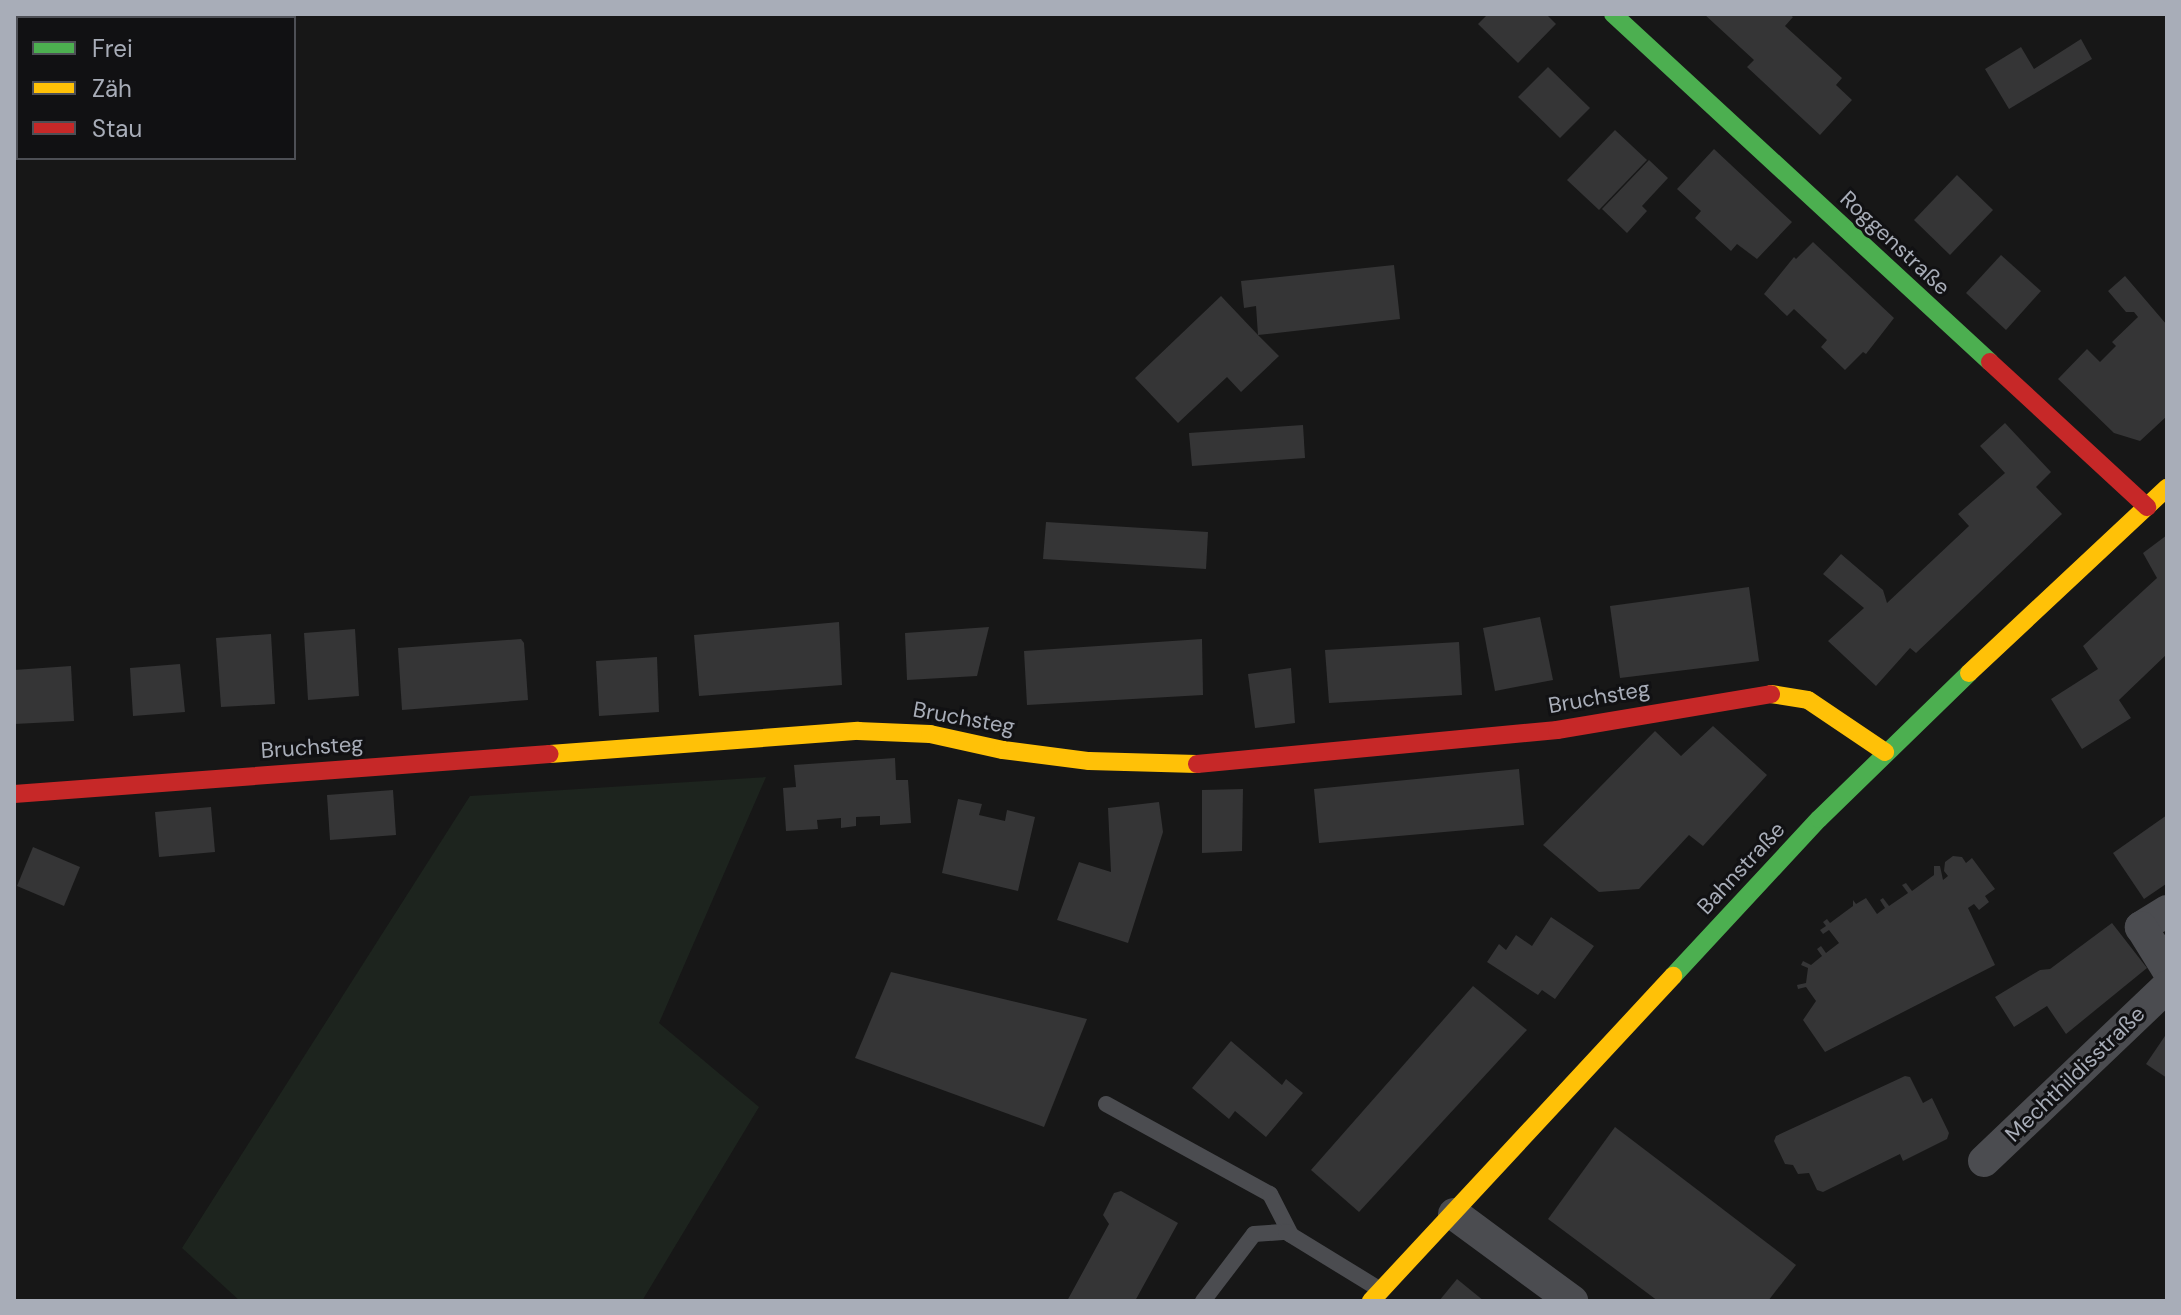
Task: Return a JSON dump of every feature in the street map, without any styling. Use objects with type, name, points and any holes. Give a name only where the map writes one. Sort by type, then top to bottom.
[{"type":"street","name":"Roggenstraße","points":[[1613,14],[2147,507]]},
{"type":"street","name":"Bahnstraße","points":[[1376,1295],[1885,752],[2167,488]]},
{"type":"street","name":"Bruchsteg","points":[[14,794],[870,730],[930,734],[1003,750],[1089,761],[1183,765],[1557,730],[1763,694],[1788,694],[1808,700],[1885,752]]},
{"type":"street","points":[[2167,911],[2141,927],[2167,969]]},
{"type":"street","name":"Mechthildisstraße","points":[[1984,1161],[2167,987]]},
{"type":"street","points":[[1454,1214],[1572,1301]]},
{"type":"lane","points":[[1106,1104],[1270,1194],[1291,1235],[1376,1295]]},
{"type":"lane","points":[[1203,1301],[1254,1234],[1291,1235]]},
{"type":"shaded area","points":[[766,777],[659,1023],[759,1107],[642,1301],[240,1301],[182,1248],[470,796]]},
{"type":"building","points":[[1488,14],[1546,14],[1556,24],[1518,63],[1478,24]]},
{"type":"building","points":[[1704,14],[1789,14],[1793,17],[1785,26],[1842,78],[1836,85],[1852,100],[1820,135],[1747,67],[1754,60]]},
{"type":"building","points":[[2081,39],[2092,59],[2009,109],[1985,69],[2021,47],[2034,69]]},
{"type":"building","points":[[1548,67],[1590,108],[1560,138],[1518,97]]},
{"type":"building","points":[[1615,130],[1647,160],[1599,210],[1567,180]]},
{"type":"building","points":[[1714,149],[1792,222],[1757,259],[1737,244],[1731,251],[1695,218],[1701,211],[1677,189]]},
{"type":"building","points":[[1649,160],[1668,178],[1642,206],[1647,211],[1627,233],[1602,209]]},
{"type":"building","points":[[1957,175],[1993,210],[1950,255],[1914,220]]},
{"type":"building","points":[[1813,242],[1894,318],[1866,354],[1863,352],[1845,370],[1821,347],[1827,340],[1794,309],[1787,316],[1764,294],[1794,257],[1796,259]]},
{"type":"building","points":[[2001,255],[2041,291],[2006,330],[1966,293]]},
{"type":"building","points":[[1394,265],[1400,319],[1258,335],[1256,306],[1244,308],[1241,281]]},
{"type":"building","points":[[2125,276],[2167,325],[2167,416],[2140,441],[2114,433],[2058,379],[2087,349],[2100,362],[2116,346],[2112,342],[2138,317],[2134,312],[2126,312],[2108,291]]},
{"type":"building","points":[[1221,296],[1279,356],[1241,392],[1227,377],[1178,423],[1135,378]]},
{"type":"building","points":[[2005,423],[2051,472],[2036,487],[2062,514],[1916,653],[1910,648],[1876,686],[1828,641],[1864,608],[1823,574],[1841,554],[1883,590],[1887,603],[1969,526],[1958,514],[2005,473],[1980,446]]},
{"type":"building","points":[[1303,425],[1305,458],[1192,466],[1189,433]]},
{"type":"building","points":[[1046,522],[1208,532],[1206,569],[1043,559]]},
{"type":"building","points":[[2167,535],[2167,654],[2119,700],[2131,718],[2082,749],[2051,699],[2098,669],[2083,646],[2157,578],[2143,553]]},
{"type":"building","points":[[1749,587],[1759,661],[1620,678],[1610,606]]},
{"type":"building","points":[[1540,617],[1553,680],[1495,691],[1483,628]]},
{"type":"building","points":[[839,622],[842,685],[699,696],[694,635]]},
{"type":"building","points":[[989,627],[977,676],[907,680],[905,633]]},
{"type":"building","points":[[355,629],[359,696],[308,700],[304,633]]},
{"type":"building","points":[[271,634],[275,704],[221,707],[216,638]]},
{"type":"building","points":[[521,639],[524,643],[528,700],[402,710],[398,648]]},
{"type":"building","points":[[1202,639],[1203,695],[1027,705],[1024,651]]},
{"type":"building","points":[[1459,642],[1462,695],[1329,703],[1325,650]]},
{"type":"building","points":[[657,657],[659,712],[599,716],[596,661]]},
{"type":"building","points":[[180,664],[185,712],[133,716],[130,668]]},
{"type":"building","points":[[71,666],[74,721],[14,724],[14,670]]},
{"type":"building","points":[[1291,668],[1295,723],[1255,728],[1248,674]]},
{"type":"building","points":[[1713,726],[1767,775],[1703,846],[1689,835],[1639,889],[1599,892],[1543,845],[1655,731],[1681,756]]},
{"type":"building","points":[[895,758],[896,780],[908,780],[911,823],[880,825],[880,816],[856,817],[856,826],[841,828],[841,818],[817,820],[818,829],[786,831],[783,788],[796,787],[794,765]]},
{"type":"building","points":[[1519,769],[1524,825],[1319,843],[1314,789]]},
{"type":"building","points":[[1243,789],[1242,851],[1202,853],[1202,790]]},
{"type":"building","points":[[393,790],[396,835],[330,840],[327,795]]},
{"type":"building","points":[[958,799],[982,804],[979,815],[1005,821],[1007,810],[1035,817],[1018,891],[942,873]]},
{"type":"building","points":[[1159,802],[1163,832],[1128,943],[1057,920],[1079,862],[1111,872],[1108,808]]},
{"type":"building","points":[[211,807],[215,852],[159,857],[155,812]]},
{"type":"building","points":[[2167,815],[2166,884],[2144,899],[2113,853]]},
{"type":"building","points":[[33,847],[80,867],[64,906],[17,886]]},
{"type":"building","points":[[1953,856],[1962,857],[1966,863],[1972,858],[1995,889],[1985,896],[1989,902],[1979,910],[1974,904],[1968,908],[1995,965],[1825,1052],[1803,1020],[1816,1001],[1806,987],[1798,989],[1797,985],[1806,983],[1808,968],[1801,965],[1803,961],[1811,965],[1822,956],[1817,949],[1821,946],[1826,953],[1839,943],[1829,930],[1823,934],[1820,930],[1826,926],[1823,922],[1827,919],[1830,923],[1853,906],[1853,900],[1856,904],[1866,898],[1877,914],[1885,908],[1880,900],[1883,898],[1889,906],[1908,893],[1902,885],[1906,883],[1912,891],[1934,875],[1934,866],[1940,866],[1943,880],[1948,876],[1944,871],[1945,862]]},
{"type":"building","points":[[1551,917],[1594,946],[1555,999],[1542,990],[1538,995],[1487,962],[1499,944],[1506,950],[1516,935],[1532,946]]},
{"type":"building","points":[[2112,923],[2147,968],[2066,1034],[2047,1006],[2014,1027],[1995,997],[2040,970],[2050,969]]},
{"type":"building","points":[[891,972],[1087,1019],[1044,1127],[855,1058]]},
{"type":"building","points":[[1473,986],[1527,1030],[1359,1212],[1311,1170]]},
{"type":"building","points":[[2167,1033],[2167,1078],[2146,1064]]},
{"type":"building","points":[[1231,1041],[1282,1085],[1286,1079],[1303,1093],[1266,1137],[1235,1111],[1229,1119],[1192,1088]]},
{"type":"building","points":[[1905,1076],[1910,1077],[1923,1103],[1932,1098],[1949,1133],[1947,1139],[1903,1161],[1900,1154],[1823,1192],[1817,1190],[1809,1173],[1798,1174],[1793,1165],[1785,1164],[1774,1141],[1776,1136]]},
{"type":"building","points":[[1615,1127],[1796,1265],[1768,1301],[1658,1301],[1548,1219]]},
{"type":"building","points":[[1121,1191],[1178,1223],[1135,1301],[1067,1301],[1109,1224],[1103,1215],[1114,1193]]},
{"type":"building","points":[[1457,1279],[1484,1301],[1439,1301]]},
{"type":"traffic: fast","points":[[1613,14],[1990,362]]},
{"type":"traffic: fast","points":[[1673,976],[1819,819],[1969,673]]},
{"type":"traffic: slow","points":[[1969,673],[2167,488]]},
{"type":"traffic: slow","points":[[1771,694],[1808,700],[1885,752]]},
{"type":"traffic: slow","points":[[550,754],[858,731],[930,734],[1003,750],[1089,761],[1197,764]]},
{"type":"traffic: slow","points":[[1371,1301],[1673,976]]},
{"type":"traffic: jam","points":[[1990,362],[2147,507]]},
{"type":"traffic: jam","points":[[1197,764],[1557,730],[1771,694]]},
{"type":"traffic: jam","points":[[14,794],[550,754]]}]
